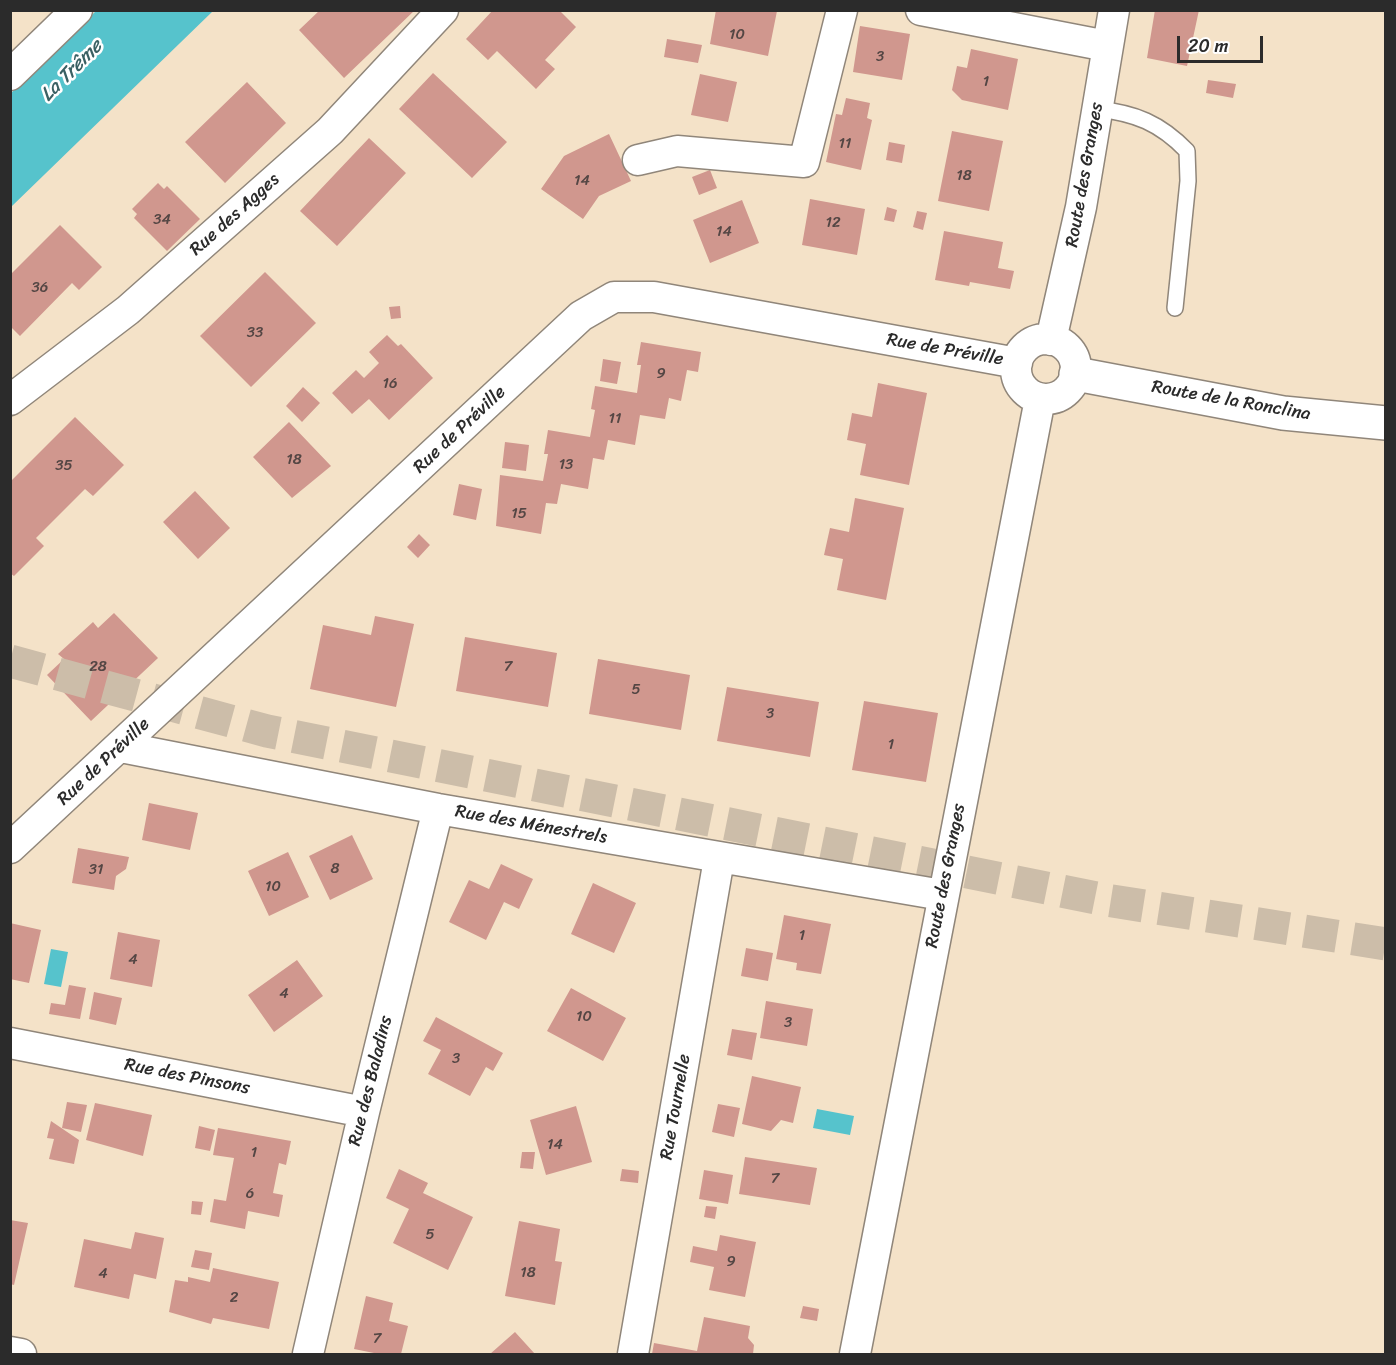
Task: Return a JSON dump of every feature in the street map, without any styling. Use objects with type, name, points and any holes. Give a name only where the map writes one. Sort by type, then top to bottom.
[{"type":"street","points":[[10,75],[77,10]]},
{"type":"street","name":"Rue des Agges","points":[[10,400],[128,310],[330,131],[443,10]]},
{"type":"street","points":[[638,160],[677,151],[804,162],[842,10]]},
{"type":"street","points":[[921,10],[1107,46]]},
{"type":"street","name":"Route des Granges","points":[[1051,340],[1081,207],[1114,10]]},
{"type":"street","name":"Rue de Préville","points":[[10,848],[581,316],[614,297],[654,297],[1017,363]]},
{"type":"street","points":[[1042,339],[1051,340],[1059,342],[1071,352],[1076,374],[1064,394],[1040,399],[1026,392],[1022,386],[1016,371],[1017,363],[1026,347],[1042,339]]},
{"type":"street","name":"Route de la Ronclina","points":[[1076,374],[1283,413],[1386,423]]},
{"type":"street","name":"Route des Granges","points":[[855,1354],[942,895],[1040,399]]},
{"type":"street","name":"Rue des Ménestrels","points":[[121,747],[438,809],[719,859],[942,895]]},
{"type":"street","name":"Rue des Baladins","points":[[308,1354],[438,809]]},
{"type":"street","name":"Rue Tournelle","points":[[633,1354],[719,859]]},
{"type":"street","name":"Rue des Pinsons","points":[[10,1043],[364,1112]]},
{"type":"street","points":[[10,1352],[21,1354]]},
{"type":"lane","points":[[1097,109],[1136,116],[1168,132],[1187,151],[1188,181],[1175,308]]},
{"type":"water","name":"La Trême","points":[[96,11],[213,11],[11,207],[11,93]]},
{"type":"water","points":[[51,949],[68,952],[61,987],[44,984]]},
{"type":"water","points":[[817,1109],[854,1116],[850,1135],[813,1128]]},
{"type":"building","points":[[320,10],[415,10],[344,78],[299,30]]},
{"type":"building","points":[[493,10],[559,10],[576,27],[545,60],[555,69],[536,89],[497,51],[488,60],[466,39]]},
{"type":"building","points":[[716,10],[777,11],[768,56],[710,44]]},
{"type":"building","points":[[1155,10],[1199,10],[1187,66],[1147,58]]},
{"type":"building","points":[[860,26],[910,34],[902,80],[853,72]]},
{"type":"building","points":[[667,39],[702,45],[698,63],[664,57]]},
{"type":"building","points":[[971,49],[1018,59],[1008,110],[962,100],[952,90],[957,66],[967,68]]},
{"type":"building","points":[[433,73],[507,142],[472,178],[399,109]]},
{"type":"building","points":[[700,74],[737,82],[728,122],[691,115]]},
{"type":"building","points":[[1208,80],[1236,84],[1233,98],[1206,93]]},
{"type":"building","points":[[247,82],[286,123],[225,183],[185,142]]},
{"type":"building","points":[[846,98],[870,103],[867,118],[872,120],[861,170],[826,162],[836,114],[842,115]]},
{"type":"building","points":[[952,131],[1003,141],[989,211],[938,201]]},
{"type":"building","points":[[609,134],[631,181],[599,196],[583,219],[541,189],[564,156]]},
{"type":"building","points":[[369,138],[406,173],[337,246],[300,211]]},
{"type":"building","points":[[889,142],[905,145],[902,163],[886,160]]},
{"type":"building","points":[[710,170],[717,188],[699,195],[692,177]]},
{"type":"building","points":[[158,183],[164,189],[167,186],[200,219],[167,251],[134,218],[137,214],[132,209]]},
{"type":"building","points":[[810,199],[865,209],[857,255],[802,245]]},
{"type":"building","points":[[742,200],[759,243],[710,263],[693,220]]},
{"type":"building","points":[[887,207],[897,210],[894,222],[884,220]]},
{"type":"building","points":[[917,211],[927,213],[923,230],[913,227]]},
{"type":"building","points":[[60,225],[102,267],[79,290],[72,283],[20,336],[10,326],[10,275]]},
{"type":"building","points":[[944,231],[1003,242],[998,268],[1014,271],[1010,289],[970,282],[969,286],[935,280]]},
{"type":"building","points":[[265,272],[316,323],[251,387],[200,336]]},
{"type":"building","points":[[400,306],[401,318],[391,319],[389,307]]},
{"type":"building","points":[[387,335],[398,346],[401,344],[433,378],[389,420],[369,399],[352,414],[332,393],[356,370],[364,378],[379,363],[369,352]]},
{"type":"building","points":[[641,342],[701,352],[698,372],[687,370],[681,401],[669,398],[665,419],[640,415],[635,445],[608,440],[604,460],[593,458],[588,489],[561,484],[557,504],[546,503],[541,534],[496,526],[500,475],[543,481],[548,454],[544,454],[548,430],[590,437],[595,410],[591,409],[595,386],[637,393],[641,365],[637,365]]},
{"type":"building","points":[[603,359],[621,362],[617,384],[600,381]]},
{"type":"building","points":[[878,383],[927,393],[909,485],[860,475],[866,444],[847,440],[852,413],[872,417]]},
{"type":"building","points":[[303,387],[320,403],[302,422],[286,406]]},
{"type":"building","points":[[75,417],[124,465],[93,496],[85,489],[36,538],[44,546],[14,576],[10,573],[10,482]]},
{"type":"building","points":[[289,422],[331,466],[292,498],[253,457]]},
{"type":"building","points":[[505,442],[529,445],[526,471],[502,468]]},
{"type":"building","points":[[459,484],[482,489],[476,520],[453,515]]},
{"type":"building","points":[[195,491],[230,528],[198,559],[163,522]]},
{"type":"building","points":[[855,498],[904,508],[886,600],[837,590],[843,559],[824,555],[830,528],[849,532]]},
{"type":"building","points":[[419,534],[430,545],[418,558],[407,547]]},
{"type":"building","points":[[114,613],[158,658],[91,721],[47,675],[64,659],[58,654],[93,622],[98,628]]},
{"type":"building","points":[[375,616],[414,624],[396,707],[310,689],[323,625],[371,635]]},
{"type":"building","points":[[465,637],[557,653],[548,707],[456,691]]},
{"type":"building","points":[[598,659],[690,675],[681,730],[589,714]]},
{"type":"building","points":[[727,687],[819,702],[810,757],[717,741]]},
{"type":"building","points":[[864,701],[938,713],[926,782],[852,770]]},
{"type":"building","points":[[149,803],[198,813],[190,850],[142,840]]},
{"type":"building","points":[[352,835],[373,879],[330,900],[309,856]]},
{"type":"building","points":[[78,848],[129,857],[126,869],[116,876],[114,890],[72,883]]},
{"type":"building","points":[[288,852],[309,897],[269,916],[248,871]]},
{"type":"building","points":[[501,864],[533,879],[519,909],[504,902],[486,940],[449,922],[469,880],[489,889]]},
{"type":"building","points":[[593,883],[636,903],[614,953],[571,934]]},
{"type":"building","points":[[784,915],[831,924],[821,974],[796,970],[797,963],[776,959]]},
{"type":"building","points":[[10,923],[41,930],[29,983],[10,979]]},
{"type":"building","points":[[118,932],[160,940],[152,987],[110,979]]},
{"type":"building","points":[[746,948],[773,953],[768,981],[741,976]]},
{"type":"building","points":[[297,960],[323,996],[274,1032],[248,995]]},
{"type":"building","points":[[69,985],[86,988],[80,1019],[49,1014],[51,1003],[65,1005]]},
{"type":"building","points":[[571,988],[626,1018],[603,1061],[547,1031]]},
{"type":"building","points":[[94,992],[122,998],[116,1025],[89,1019]]},
{"type":"building","points":[[766,1001],[813,1009],[807,1046],[760,1038]]},
{"type":"building","points":[[436,1017],[503,1053],[493,1071],[486,1067],[470,1096],[428,1074],[441,1050],[423,1041]]},
{"type":"building","points":[[732,1029],[757,1033],[752,1060],[727,1055]]},
{"type":"building","points":[[752,1076],[801,1087],[793,1123],[781,1120],[771,1131],[742,1124]]},
{"type":"building","points":[[67,1102],[87,1105],[81,1132],[62,1128]]},
{"type":"building","points":[[95,1103],[152,1115],[143,1156],[86,1140]]},
{"type":"building","points":[[718,1104],[740,1108],[734,1137],[712,1132]]},
{"type":"building","points":[[576,1106],[592,1162],[546,1175],[530,1120]]},
{"type":"building","points":[[51,1121],[79,1140],[74,1164],[49,1159],[54,1139],[47,1138]]},
{"type":"building","points":[[199,1126],[215,1130],[210,1151],[195,1148]]},
{"type":"building","points":[[218,1128],[291,1141],[286,1165],[279,1163],[273,1193],[283,1195],[279,1217],[248,1211],[245,1229],[210,1222],[214,1199],[226,1201],[234,1158],[213,1155]]},
{"type":"building","points":[[522,1152],[535,1152],[533,1169],[520,1168]]},
{"type":"building","points":[[745,1157],[817,1168],[810,1205],[739,1194]]},
{"type":"building","points":[[399,1169],[428,1183],[423,1193],[473,1217],[448,1270],[393,1243],[409,1209],[386,1198]]},
{"type":"building","points":[[622,1169],[639,1171],[638,1183],[620,1181]]},
{"type":"building","points":[[704,1170],[733,1175],[728,1204],[699,1199]]},
{"type":"building","points":[[192,1201],[203,1202],[201,1215],[191,1214]]},
{"type":"building","points":[[706,1206],[717,1207],[715,1219],[704,1217]]},
{"type":"building","points":[[10,1220],[28,1223],[14,1285],[10,1284]]},
{"type":"building","points":[[519,1221],[560,1229],[555,1261],[562,1262],[555,1305],[505,1296]]},
{"type":"building","points":[[135,1232],[164,1238],[156,1279],[134,1274],[129,1299],[74,1287],[84,1239],[131,1249]]},
{"type":"building","points":[[720,1235],[756,1242],[745,1297],[709,1290],[714,1267],[690,1262],[693,1246],[717,1251]]},
{"type":"building","points":[[195,1250],[212,1253],[209,1270],[191,1267]]},
{"type":"building","points":[[213,1268],[279,1282],[269,1329],[213,1318],[211,1324],[169,1312],[175,1280],[188,1282],[188,1277],[210,1282]]},
{"type":"building","points":[[366,1296],[393,1303],[389,1321],[408,1326],[401,1354],[379,1354],[354,1349]]},
{"type":"building","points":[[803,1306],[819,1309],[817,1321],[800,1318]]},
{"type":"building","points":[[704,1317],[750,1326],[748,1338],[754,1345],[753,1354],[652,1354],[654,1343],[697,1351]]},
{"type":"building","points":[[515,1332],[535,1354],[490,1354]]},
{"type":"tunnel","points":[[10,661],[267,731],[1106,900],[1386,944]]}]
